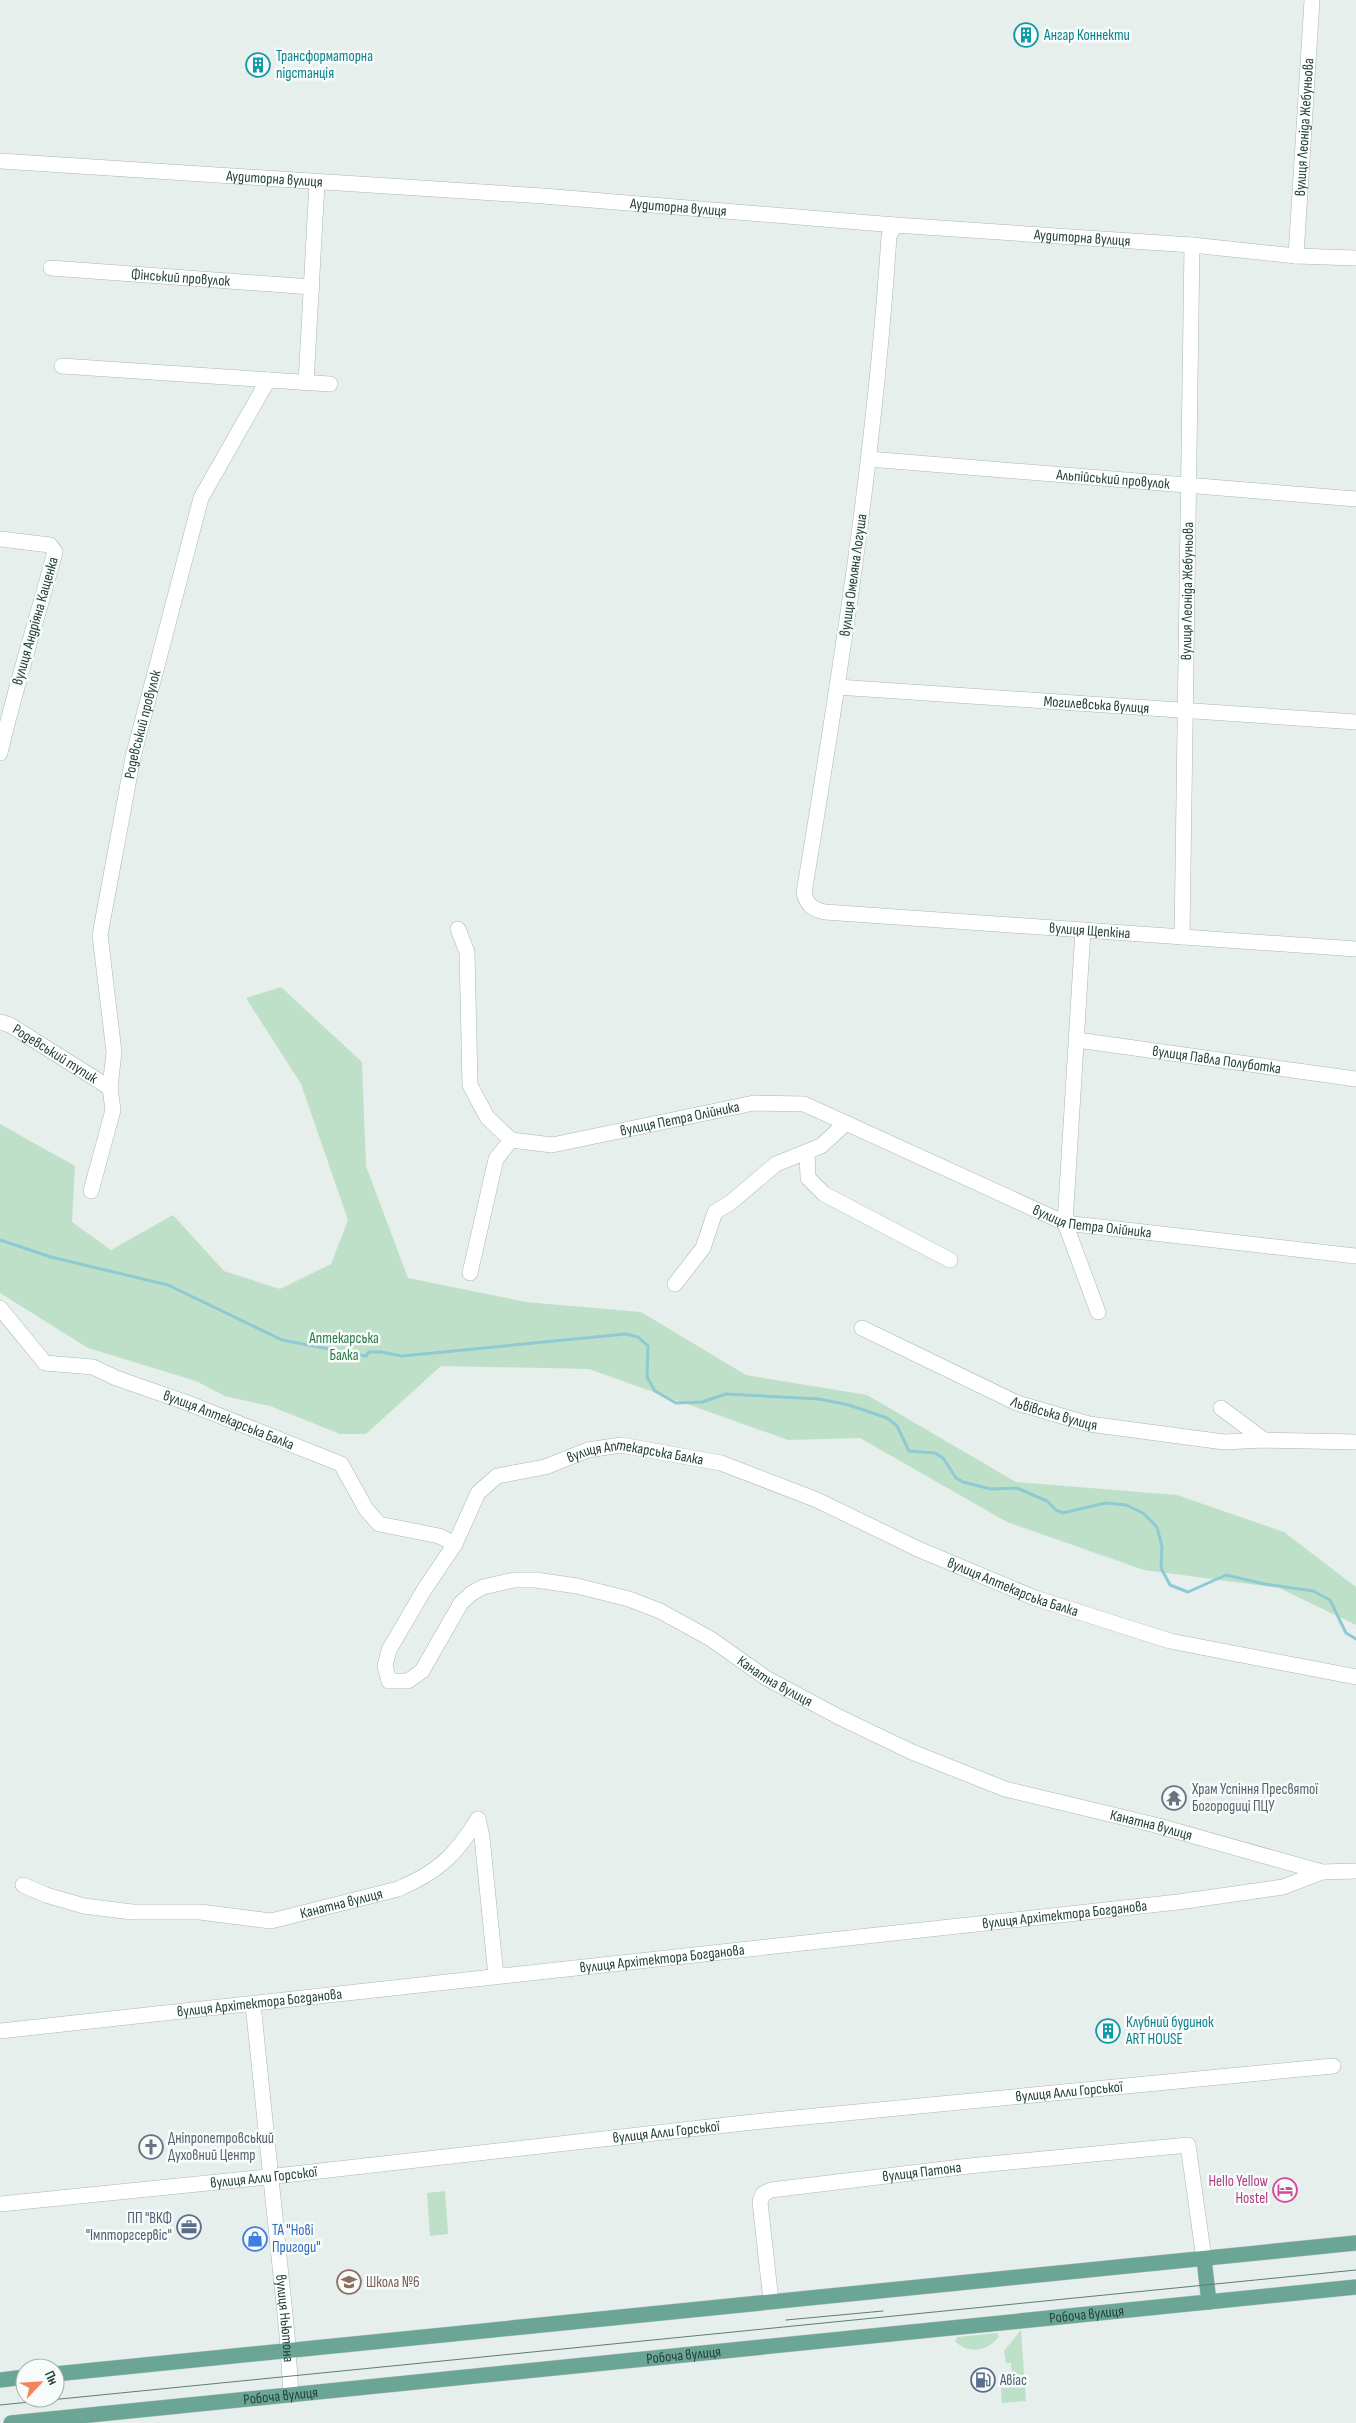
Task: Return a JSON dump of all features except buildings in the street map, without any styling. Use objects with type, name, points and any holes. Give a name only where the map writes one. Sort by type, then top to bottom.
[{"type":"main road","points":[[65,2373],[1356,2243]]},
{"type":"main road","points":[[1204,2259],[1209,2302]]},
{"type":"main road","name":"Робоча вулиця","points":[[11,2423],[1356,2287]]},
{"type":"main road","points":[[0,2380],[15,2378]]},
{"type":"street","name":"вулиця Леоніда Жебуньова","points":[[1296,256],[1312,0]]},
{"type":"street","name":"Аудиторна вулиця","points":[[0,161],[317,183],[534,195],[895,225],[1192,245],[1296,256],[1356,258]]},
{"type":"street","points":[[306,383],[317,183]]},
{"type":"street","name":"вулиця Омеляна Логуша","points":[[824,912],[814,910],[806,902],[804,893],[837,687],[869,459],[882,339],[889,236],[895,225]]},
{"type":"street","name":"вулиця Леоніда Жебуньова","points":[[1182,938],[1187,711],[1192,245]]},
{"type":"street","name":"Фінський провулок","points":[[51,268],[312,287]]},
{"type":"street","points":[[62,366],[330,384]]},
{"type":"street","name":"Родевський провулок","points":[[91,1190],[113,1110],[110,1088],[114,1052],[100,935],[133,757],[201,498],[268,380]]},
{"type":"street","name":"Альпійський провулок","points":[[869,459],[1356,498]]},
{"type":"street","name":"вулиця Андріяна Кащенка","points":[[0,539],[50,545],[54,548],[55,552],[34,632],[13,698],[0,753]]},
{"type":"street","name":"Могилевська вулиця","points":[[837,687],[1356,722]]},
{"type":"street","name":"вулиця Щепкіна","points":[[824,912],[1356,949]]},
{"type":"street","points":[[458,930],[467,952],[470,1085],[488,1117],[511,1140],[496,1159],[470,1273]]},
{"type":"street","points":[[1083,930],[1064,1223],[1098,1312]]},
{"type":"street","name":"Родевський тупик","points":[[0,1022],[10,1025],[110,1088]]},
{"type":"street","name":"вулиця Павла Полуботка","points":[[1077,1040],[1356,1079]]},
{"type":"street","name":"вулиця Петра Олійника","points":[[511,1140],[552,1145],[754,1103],[804,1104],[1064,1223],[1356,1256]]},
{"type":"street","points":[[675,1284],[703,1248],[715,1212],[730,1203],[776,1164],[821,1146],[846,1123]]},
{"type":"street","points":[[808,1152],[808,1178],[824,1194],[950,1260]]},
{"type":"street","name":"вулиця Аптекарська Балка","points":[[0,1308],[45,1363],[93,1367],[116,1378],[185,1402],[341,1464],[366,1509],[379,1524],[439,1536],[455,1544],[478,1493],[497,1476],[545,1467],[588,1450],[621,1445],[721,1463],[817,1500],[918,1549],[1034,1598],[1170,1640],[1356,1677]]},
{"type":"street","name":"Львівська вулиця","points":[[862,1328],[1017,1403],[1080,1421],[1224,1442],[1264,1440],[1356,1442]]},
{"type":"street","points":[[1221,1408],[1264,1440]]},
{"type":"street","name":"Канатна вулиця","points":[[455,1544],[424,1590],[389,1650],[385,1666],[389,1681],[408,1681],[422,1671],[461,1603],[472,1593],[483,1587],[514,1580],[536,1580],[577,1586],[629,1599],[660,1611],[711,1638],[766,1678],[839,1717],[954,1770],[1005,1789],[1155,1825],[1322,1872],[1356,1871]]},
{"type":"street","name":"Канатна вулиця","points":[[23,1884],[46,1895],[84,1906],[132,1912],[200,1912],[271,1922],[398,1889],[415,1882],[451,1857],[478,1819],[482,1837],[496,1976]]},
{"type":"street","name":"вулиця Архітектора Богданова","points":[[0,2031],[1178,1902],[1283,1887],[1322,1872]]},
{"type":"street","name":"вулиця Ньютона","points":[[252,2004],[291,2394]]},
{"type":"street","name":"вулиця Алли Горської","points":[[0,2204],[753,2122],[1333,2066]]},
{"type":"street","name":"вулиця Патона","points":[[771,2301],[760,2202],[763,2194],[771,2190],[969,2166],[1188,2145],[1204,2259]]},
{"type":"green space","name":"Аптекарська Балка","points":[[281,987],[362,1062],[366,1166],[408,1278],[526,1302],[641,1312],[746,1375],[867,1395],[1016,1482],[1177,1495],[1284,1532],[1356,1587],[1356,1625],[1279,1588],[1144,1570],[1007,1522],[860,1438],[788,1440],[589,1369],[441,1366],[366,1434],[340,1434],[270,1406],[225,1396],[196,1381],[88,1348],[0,1293],[0,1124],[75,1166],[72,1222],[111,1250],[173,1215],[224,1271],[280,1289],[331,1264],[348,1220],[301,1084],[246,998]]},
{"type":"green space","points":[[445,2191],[448,2234],[430,2236],[427,2193]]},
{"type":"green space","points":[[1021,2330],[1026,2401],[1002,2403],[1001,2388],[1015,2387],[1015,2373],[1012,2373],[1011,2363],[1006,2363],[1004,2351]]},
{"type":"green space","points":[[997,2333],[999,2336],[995,2341],[984,2348],[972,2350],[955,2341],[957,2337]]},
{"type":"waterway","points":[[0,1240],[51,1257],[168,1285],[282,1340],[366,1356],[369,1352],[402,1356],[626,1334],[638,1337],[648,1346],[647,1377],[655,1391],[676,1403],[702,1402],[726,1394],[819,1399],[849,1405],[887,1418],[897,1426],[909,1451],[935,1453],[943,1458],[956,1478],[963,1482],[991,1489],[1017,1488],[1047,1501],[1056,1510],[1063,1513],[1105,1503],[1126,1505],[1143,1513],[1157,1527],[1162,1547],[1161,1568],[1170,1585],[1188,1592],[1226,1575],[1265,1584],[1313,1591],[1330,1600],[1346,1633],[1356,1639]]},
{"type":"tram line","points":[[0,2405],[1356,2270]]},
{"type":"tram line","points":[[786,2320],[883,2311]]},
{"type":"place","name":"Ангар Коннекти","points":[[1026,35]]},
{"type":"place","name":"Трансформаторна підстанція","points":[[258,65]]},
{"type":"place","name":"Храм Успіння Пресвятої Богородиці ПЦУ","points":[[1174,1798]]},
{"type":"place","name":"Клубний будинок ART HOUSE","points":[[1108,2031]]},
{"type":"place","name":"Дніпропетровський Духовний Центр","points":[[151,2147]]},
{"type":"place","name":"Hello Yellow Hostel","points":[[1285,2190]]},
{"type":"place","name":"ПП \"ВКФ \"Імпторгсервіс\"","points":[[189,2227]]},
{"type":"place","name":"ТА \"Нові Пригоди\"","points":[[255,2239]]},
{"type":"place","name":"Школа №6","points":[[349,2282]]},
{"type":"place","name":"Авіас","points":[[983,2380]]}]
